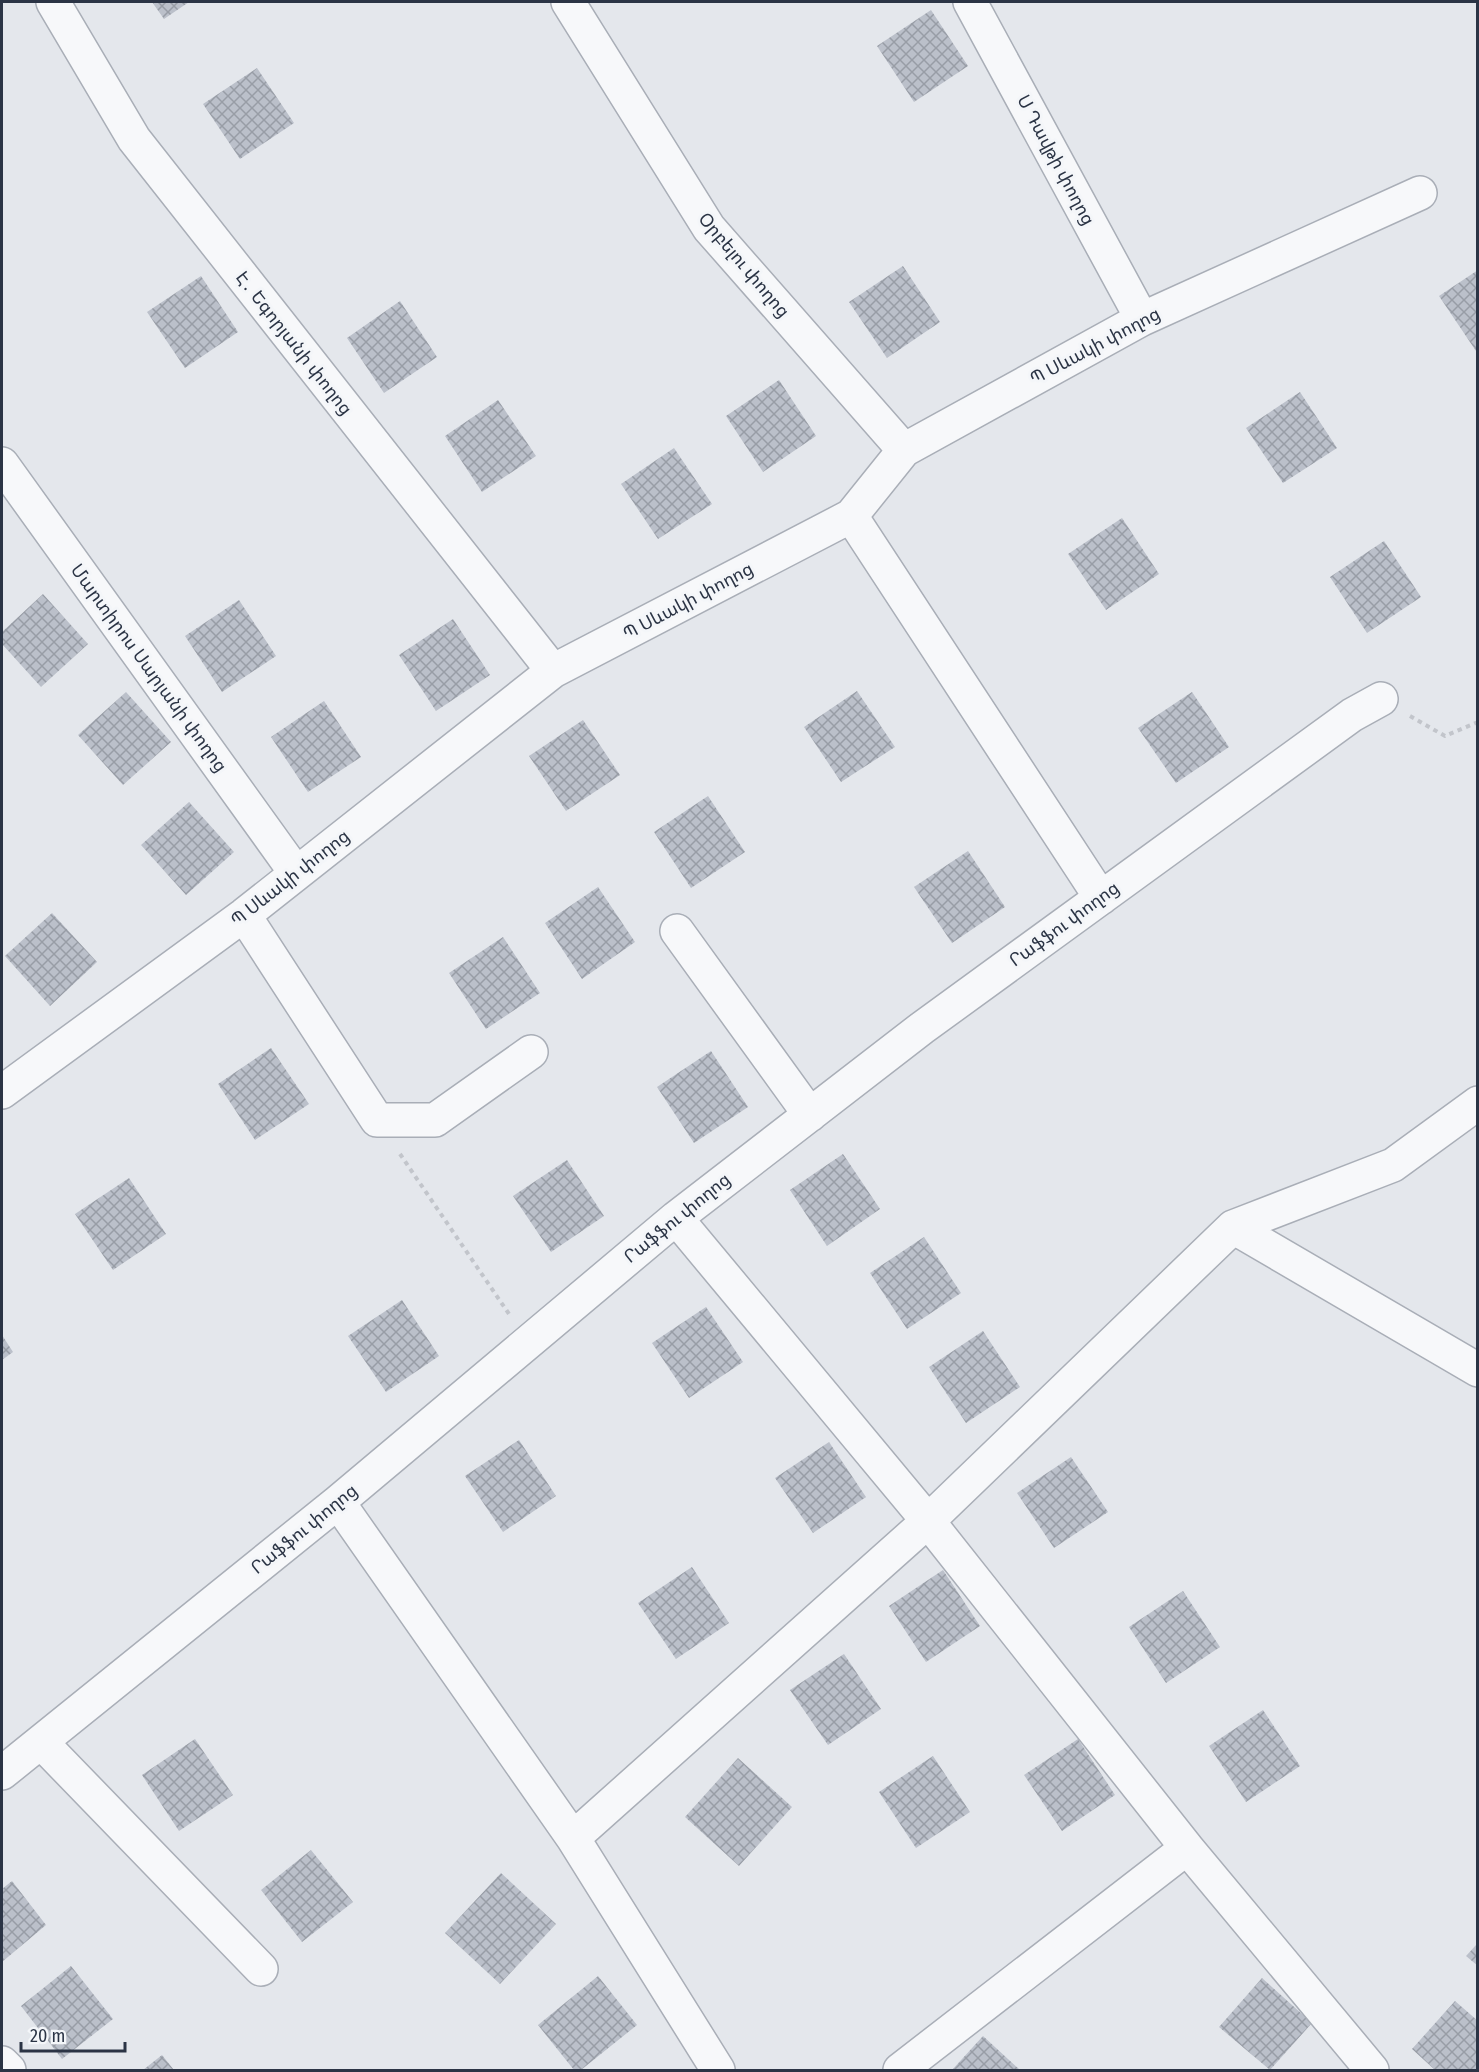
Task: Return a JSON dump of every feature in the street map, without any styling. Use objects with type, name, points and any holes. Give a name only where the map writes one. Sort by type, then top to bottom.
[{"type":"street","name":"Է․ Եգորյանի փողոց","points":[[53,2],[134,139],[553,671]]},
{"type":"street","name":"Օրբելու փողոց","points":[[568,2],[710,228],[904,450]]},
{"type":"street","name":"Ս Դավթի փողոց","points":[[970,2],[1142,319]]},
{"type":"street","name":"Պ Սևակի փողոց","points":[[2,1092],[244,915],[553,671],[851,516],[904,450],[1142,319],[1420,193]]},
{"type":"street","name":"Մարտիրոս Սարյանի փողոց","points":[[2,464],[296,873]]},
{"type":"street","points":[[851,516],[1101,898]]},
{"type":"street","name":"Րաֆֆու փողոց","points":[[2,1773],[338,1502],[676,1218],[922,1028],[1352,716],[1381,699]]},
{"type":"street","points":[[244,915],[377,1120],[435,1120],[531,1052]]},
{"type":"street","points":[[677,931],[810,1115]]},
{"type":"street","points":[[573,1838],[928,1521],[1233,1227],[1393,1165],[1478,1103]]},
{"type":"street","points":[[676,1218],[928,1521],[1187,1848],[1372,2070]]},
{"type":"street","points":[[1233,1227],[1478,1370]]},
{"type":"street","points":[[338,1502],[573,1838],[718,2070]]},
{"type":"street","points":[[42,1743],[261,1969]]},
{"type":"street","points":[[900,2070],[1187,1848]]},
{"type":"street","points":[[2,2062],[9,2070]]},
{"type":"path","points":[[1381,699],[1445,736],[1478,722]]},
{"type":"path","points":[[377,1120],[528,1341]]},
{"type":"building","points":[[152,2],[189,2],[164,19]]},
{"type":"building","points":[[931,10],[968,66],[914,102],[877,46]]},
{"type":"building","points":[[257,68],[294,123],[240,159],[203,104]]},
{"type":"building","points":[[903,266],[940,322],[887,358],[849,302]]},
{"type":"building","points":[[1478,270],[1478,354],[1439,296]]},
{"type":"building","points":[[201,276],[238,332],[185,368],[147,312]]},
{"type":"building","points":[[400,301],[437,357],[384,393],[347,338]]},
{"type":"building","points":[[779,380],[816,436],[763,472],[726,416]]},
{"type":"building","points":[[1300,392],[1337,448],[1283,483],[1246,428]]},
{"type":"building","points":[[498,400],[536,456],[482,492],[445,436]]},
{"type":"building","points":[[674,448],[712,504],[658,539],[621,484]]},
{"type":"building","points":[[1122,518],[1159,574],[1106,610],[1068,554]]},
{"type":"building","points":[[1384,541],[1421,597],[1367,633],[1330,577]]},
{"type":"building","points":[[43,594],[88,644],[41,687],[2,644],[2,632]]},
{"type":"building","points":[[239,600],[276,656],[222,692],[185,636]]},
{"type":"building","points":[[453,619],[490,675],[436,711],[399,655]]},
{"type":"building","points":[[857,691],[895,747],[841,782],[804,727]]},
{"type":"building","points":[[126,692],[171,742],[123,785],[78,735]]},
{"type":"building","points":[[1192,692],[1229,747],[1176,783],[1138,728]]},
{"type":"building","points":[[324,701],[361,757],[308,792],[271,737]]},
{"type":"building","points":[[583,720],[620,775],[566,811],[529,756]]},
{"type":"building","points":[[708,796],[745,852],[691,888],[654,832]]},
{"type":"building","points":[[189,802],[234,852],[186,895],[141,845]]},
{"type":"building","points":[[968,851],[1005,907],[952,943],[914,887]]},
{"type":"building","points":[[598,887],[635,942],[582,979],[545,923]]},
{"type":"building","points":[[52,913],[97,962],[50,1006],[5,956]]},
{"type":"building","points":[[503,937],[540,993],[486,1029],[449,973]]},
{"type":"building","points":[[271,1048],[309,1104],[255,1140],[218,1084]]},
{"type":"building","points":[[711,1051],[748,1107],[694,1143],[657,1087]]},
{"type":"building","points":[[843,1154],[880,1209],[827,1246],[790,1190]]},
{"type":"building","points":[[567,1160],[604,1216],[551,1252],[513,1196]]},
{"type":"building","points":[[129,1178],[166,1234],[113,1270],[75,1214]]},
{"type":"building","points":[[924,1237],[961,1293],[907,1329],[870,1273]]},
{"type":"building","points":[[402,1300],[439,1356],[386,1392],[348,1336]]},
{"type":"building","points":[[706,1307],[743,1362],[689,1398],[652,1343]]},
{"type":"building","points":[[983,1331],[1020,1387],[966,1423],[929,1367]]},
{"type":"building","points":[[2,1335],[13,1352],[2,1360]]},
{"type":"building","points":[[519,1440],[556,1496],[503,1532],[465,1476]]},
{"type":"building","points":[[829,1442],[866,1497],[813,1533],[775,1478]]},
{"type":"building","points":[[1071,1457],[1108,1512],[1054,1548],[1017,1493]]},
{"type":"building","points":[[692,1567],[729,1623],[676,1659],[638,1603]]},
{"type":"building","points":[[943,1570],[980,1626],[926,1662],[889,1606]]},
{"type":"building","points":[[1183,1591],[1220,1647],[1166,1683],[1129,1627]]},
{"type":"building","points":[[844,1654],[881,1709],[828,1745],[790,1690]]},
{"type":"building","points":[[1263,1710],[1300,1766],[1246,1802],[1209,1746]]},
{"type":"building","points":[[195,1739],[233,1795],[179,1831],[142,1775]]},
{"type":"building","points":[[1078,1739],[1115,1795],[1062,1831],[1024,1775]]},
{"type":"building","points":[[933,1756],[970,1812],[916,1848],[879,1792]]},
{"type":"building","points":[[738,1758],[792,1807],[739,1866],[685,1817]]},
{"type":"building","points":[[311,1850],[353,1902],[302,1942],[261,1890]]},
{"type":"building","points":[[501,1873],[556,1924],[500,1984],[445,1933]]},
{"type":"building","points":[[12,1881],[46,1925],[2,1962],[2,1889]]},
{"type":"building","points":[[1478,1943],[1478,1966],[1466,1956]]},
{"type":"building","points":[[71,1966],[113,2019],[62,2059],[21,2006]]},
{"type":"building","points":[[598,1976],[637,2025],[581,2070],[574,2070],[538,2025]]},
{"type":"building","points":[[1262,1978],[1312,2023],[1270,2070],[1219,2027]]},
{"type":"building","points":[[1455,2001],[1478,2021],[1478,2070],[1435,2070],[1412,2049]]},
{"type":"building","points":[[983,2036],[1020,2070],[952,2070]]},
{"type":"building","points":[[162,2055],[174,2070],[143,2070]]}]
